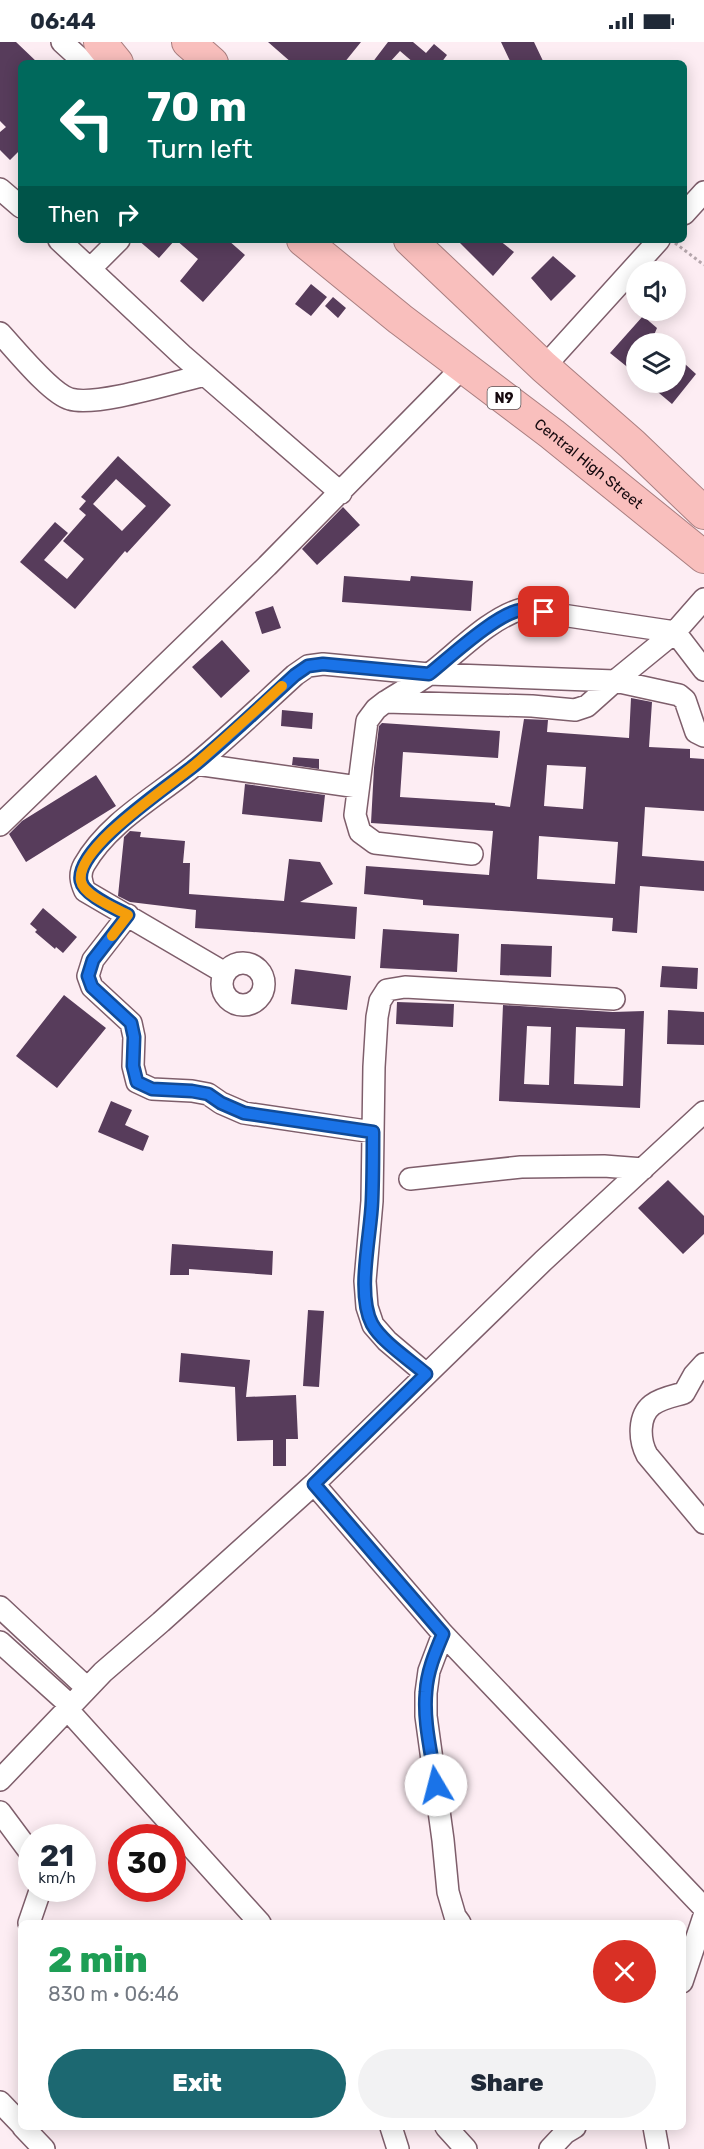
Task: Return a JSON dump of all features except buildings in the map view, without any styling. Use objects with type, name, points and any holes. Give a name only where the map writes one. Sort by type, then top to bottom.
[{"type":"highway","points":[[100,42],[115,60]]},
{"type":"highway","points":[[188,42],[209,60]]},
{"type":"highway","name":"Central High Street","points":[[306,243],[336,269],[552,434],[704,556]]},
{"type":"highway","points":[[413,243],[544,367],[632,444],[704,513]]},
{"type":"street","points":[[62,42],[82,60]]},
{"type":"street","points":[[0,189],[18,204]]},
{"type":"street","points":[[687,211],[704,192]]},
{"type":"street","points":[[62,243],[205,375],[341,493]]},
{"type":"street","points":[[90,269],[117,243]]},
{"type":"street","points":[[544,367],[656,243]]},
{"type":"street","points":[[0,333],[57,392],[69,399],[92,401],[205,375]]},
{"type":"street","points":[[0,825],[341,493],[463,367]]},
{"type":"street","points":[[385,702],[532,706],[575,710],[587,706],[675,632],[704,599]]},
{"type":"street","points":[[471,854],[375,843],[360,832],[355,815],[367,721],[385,702],[429,674],[496,621],[510,612],[522,609],[675,632],[704,671],[679,695]]},
{"type":"street","points":[[225,973],[85,891],[80,880],[82,868],[92,853],[119,823],[196,764],[308,666],[323,664],[429,674],[615,681],[679,695],[685,700],[696,732],[704,736]]},
{"type":"street","points":[[196,764],[358,788]]},
{"type":"street","points":[[128,915],[93,960],[88,976],[92,987],[131,1023],[134,1037],[133,1066],[137,1082],[152,1089],[208,1094],[221,1103],[244,1113],[373,1132]]},
{"type":"street","points":[[426,1374],[387,1341],[373,1324],[367,1307],[365,1281],[372,1201],[377,1017],[380,1001],[387,990],[405,987],[614,999]]},
{"type":"street","points":[[0,1780],[103,1672],[314,1484],[543,1261],[704,1112]]},
{"type":"street","points":[[410,1179],[521,1167],[584,1166],[643,1169]]},
{"type":"street","points":[[704,1364],[694,1375],[684,1393],[664,1398],[651,1406],[644,1418],[641,1433],[641,1445],[646,1455],[704,1523]]},
{"type":"street","points":[[314,1484],[443,1634],[704,1908]]},
{"type":"street","points":[[0,1607],[87,1688]]},
{"type":"street","points":[[443,1634],[429,1671],[426,1716],[444,1840],[448,1892],[458,1920]]},
{"type":"street","points":[[0,1642],[69,1707],[257,1920]]},
{"type":"street","points":[[0,1812],[18,1836]]},
{"type":"street","points":[[30,1920],[36,1902]]},
{"type":"street","points":[[686,1957],[704,1916]]},
{"type":"street","points":[[0,2102],[18,2122]]},
{"type":"street","points":[[26,2130],[44,2149]]},
{"type":"street","points":[[392,2130],[398,2149]]},
{"type":"street","points":[[449,2130],[466,2149]]},
{"type":"street","points":[[550,2149],[570,2130]]},
{"type":"street","points":[[655,2130],[658,2149]]},
{"type":"path","points":[[675,243],[704,265]]},
{"type":"slow traffic","points":[[112,936],[128,915],[85,891],[80,880],[82,868],[92,853],[119,823],[196,764],[282,686]]},
{"type":"route","points":[[436,1785],[426,1716],[426,1693],[429,1671],[443,1634],[314,1484],[426,1374],[387,1341],[373,1324],[367,1307],[365,1281],[372,1201],[373,1132],[244,1113],[221,1103],[208,1094],[152,1089],[137,1082],[133,1066],[134,1037],[131,1023],[92,987],[88,976],[93,960],[128,915],[85,891],[80,880],[82,868],[92,853],[119,823],[196,764],[308,666],[323,664],[429,674],[510,612],[522,609],[544,612]]}]
